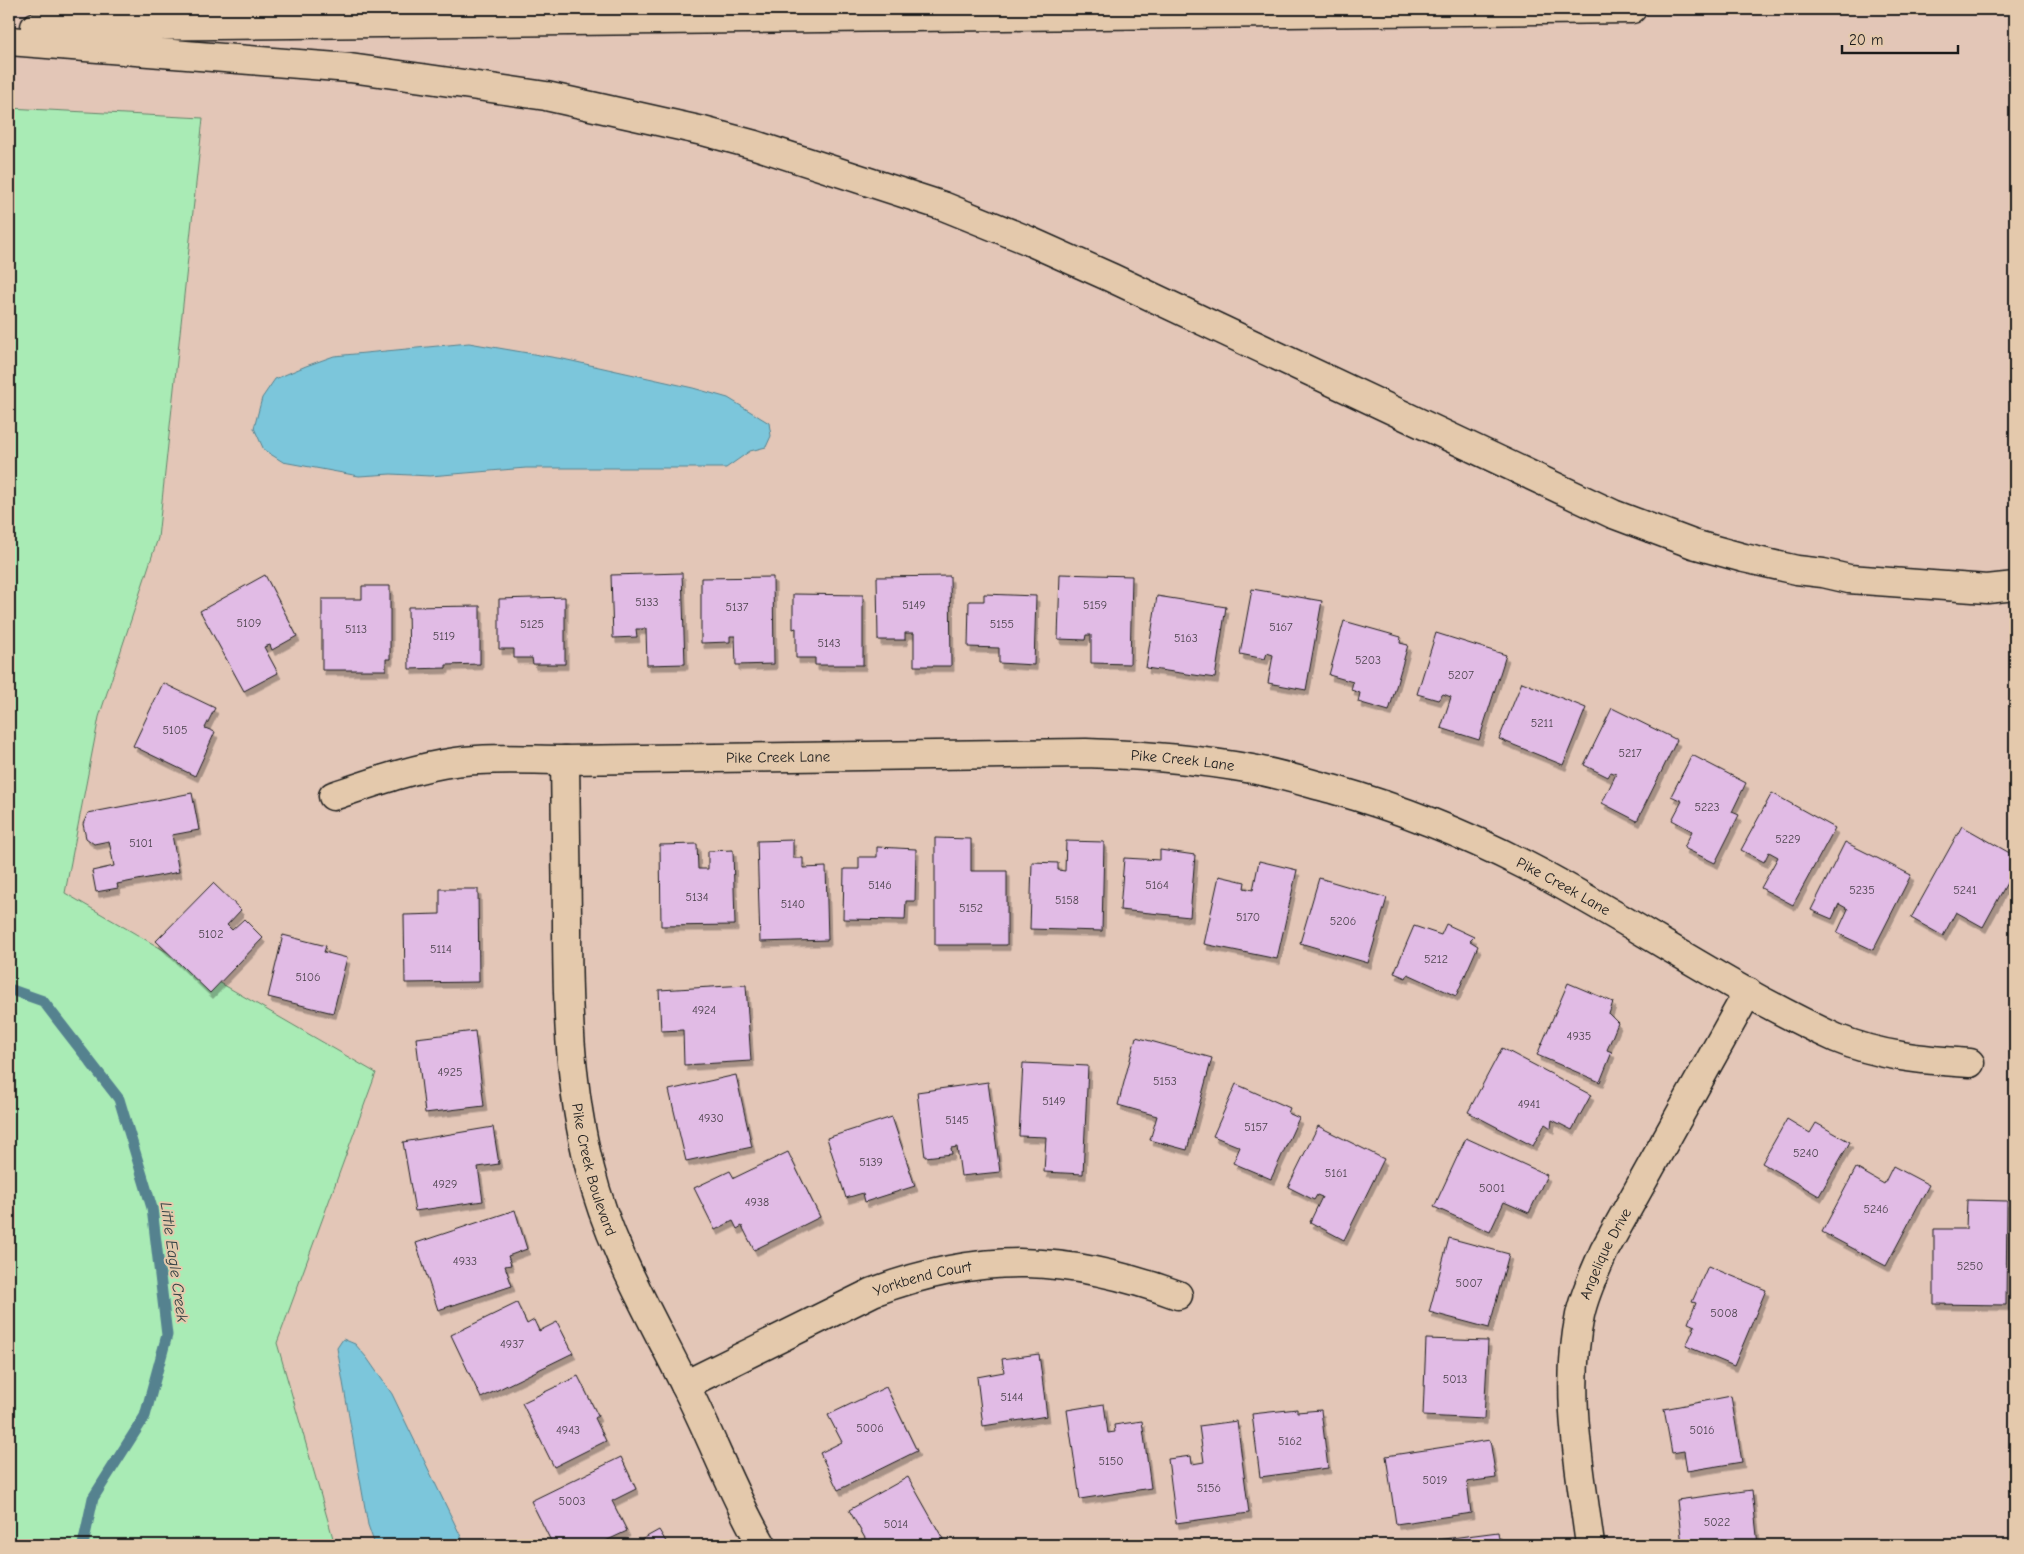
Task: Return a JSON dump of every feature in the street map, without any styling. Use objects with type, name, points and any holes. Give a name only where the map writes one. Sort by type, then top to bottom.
[{"type":"main road","points":[[9,26],[39,28],[1632,9]]},
{"type":"main road","points":[[9,41],[359,70],[546,96],[704,131],[859,178],[943,206],[1027,240],[1121,282],[1613,514],[1693,544],[1788,568],[1849,579],[1987,589],[2015,586]]},
{"type":"main road","name":"Pike Creek Lane","points":[[333,796],[377,782],[454,762],[486,760],[1057,752],[1162,756],[1254,769],[1360,797],[1468,837],[1527,866],[1815,1029],[1849,1044],[1902,1058],[1970,1063]]},
{"type":"main road","name":"Pike Creek Boulevard","points":[[566,760],[567,971],[570,1034],[572,1066],[590,1169],[610,1233],[639,1296],[686,1385],[762,1545]]},
{"type":"main road","name":"Angelique Drive","points":[[1590,1545],[1574,1429],[1572,1389],[1580,1314],[1589,1284],[1604,1251],[1748,992]]},
{"type":"main road","name":"Yorkbend Court","points":[[686,1385],[873,1292],[944,1270],[1024,1262],[1058,1264],[1084,1267],[1128,1278],[1178,1295]]},
{"type":"green space","points":[[9,108],[203,118],[158,538],[99,717],[65,893],[376,1073],[277,1343],[335,1545],[9,1545]]},
{"type":"water","points":[[469,343],[563,359],[693,388],[728,398],[769,423],[771,436],[766,447],[750,451],[726,468],[526,468],[430,476],[391,474],[359,476],[283,462],[264,450],[254,428],[262,398],[275,379],[334,356]]},
{"type":"water","points":[[343,1339],[355,1344],[392,1394],[465,1545],[375,1545],[368,1525],[337,1348]]},
{"type":"building","points":[[682,573],[685,664],[647,665],[646,629],[636,629],[637,637],[613,638],[611,575]]},
{"type":"building","points":[[1060,574],[1132,576],[1130,664],[1091,663],[1091,635],[1086,635],[1085,640],[1058,639]]},
{"type":"building","points":[[265,575],[297,636],[272,650],[270,645],[264,647],[278,673],[244,691],[200,611]]},
{"type":"building","points":[[950,576],[951,666],[914,666],[914,633],[905,633],[905,640],[878,640],[877,577]]},
{"type":"building","points":[[773,577],[774,664],[736,665],[735,636],[730,636],[730,642],[701,643],[701,578]]},
{"type":"building","points":[[362,586],[390,586],[390,659],[386,659],[386,670],[322,670],[322,599],[362,599]]},
{"type":"building","points":[[1252,589],[1322,601],[1306,690],[1268,683],[1273,655],[1267,653],[1265,659],[1240,654]]},
{"type":"building","points":[[793,594],[863,595],[863,665],[815,665],[815,658],[796,658],[796,628],[793,629]]},
{"type":"building","points":[[984,594],[1036,596],[1034,665],[999,663],[999,648],[968,647],[969,601],[984,601]]},
{"type":"building","points":[[1157,596],[1226,607],[1215,678],[1146,668]]},
{"type":"building","points":[[565,597],[565,664],[533,664],[532,658],[514,658],[514,649],[499,649],[499,599]]},
{"type":"building","points":[[480,606],[480,664],[446,665],[446,668],[409,669],[408,607]]},
{"type":"building","points":[[1344,621],[1401,637],[1400,643],[1408,645],[1389,711],[1358,702],[1360,693],[1351,690],[1353,682],[1329,675]]},
{"type":"building","points":[[1436,633],[1506,655],[1479,740],[1441,728],[1451,697],[1443,694],[1438,700],[1417,694]]},
{"type":"building","points":[[1522,682],[1586,708],[1563,765],[1499,739]]},
{"type":"building","points":[[163,683],[215,708],[205,728],[215,732],[195,776],[133,746]]},
{"type":"building","points":[[1612,708],[1677,740],[1637,821],[1602,803],[1616,774],[1611,772],[1608,777],[1584,765]]},
{"type":"building","points":[[1692,755],[1746,783],[1732,812],[1739,815],[1715,863],[1684,848],[1692,831],[1672,820],[1682,801],[1671,796]]},
{"type":"building","points":[[192,793],[199,830],[172,835],[179,872],[117,884],[118,888],[96,892],[92,871],[114,866],[109,841],[94,844],[86,838],[83,824],[88,813]]},
{"type":"building","points":[[1772,793],[1835,828],[1793,905],[1761,888],[1778,857],[1769,852],[1764,862],[1741,850]]},
{"type":"building","points":[[1962,826],[2015,856],[2015,868],[1983,927],[1956,912],[1943,936],[1911,918]]},
{"type":"building","points":[[935,838],[971,839],[971,871],[1007,871],[1007,945],[935,945]]},
{"type":"building","points":[[793,840],[793,858],[803,858],[803,868],[826,867],[828,940],[760,942],[757,841]]},
{"type":"building","points":[[1066,841],[1104,842],[1102,931],[1030,929],[1032,862],[1058,863],[1058,870],[1065,871]]},
{"type":"building","points":[[1845,842],[1911,875],[1873,950],[1837,933],[1848,909],[1839,904],[1832,919],[1811,910]]},
{"type":"building","points":[[697,844],[698,869],[708,869],[708,851],[733,850],[735,925],[661,926],[660,845]]},
{"type":"building","points":[[877,847],[916,849],[915,901],[906,901],[905,920],[843,919],[844,869],[859,869],[859,857],[877,857]]},
{"type":"building","points":[[1160,850],[1195,855],[1190,917],[1120,910],[1124,858],[1160,860]]},
{"type":"building","points":[[1259,861],[1297,870],[1277,959],[1204,944],[1219,876],[1245,882],[1244,888],[1253,890]]},
{"type":"building","points":[[1319,878],[1387,898],[1368,963],[1300,943]]},
{"type":"building","points":[[213,883],[241,910],[227,925],[232,930],[244,919],[263,938],[210,993],[156,941]]},
{"type":"building","points":[[440,889],[478,889],[479,982],[405,983],[404,915],[440,914]]},
{"type":"building","points":[[1446,924],[1474,937],[1470,941],[1478,946],[1456,996],[1408,974],[1406,978],[1394,973],[1414,926],[1441,935]]},
{"type":"building","points":[[283,935],[326,946],[324,952],[347,958],[333,1013],[268,997]]},
{"type":"building","points":[[1568,983],[1613,1002],[1609,1014],[1618,1023],[1607,1050],[1612,1052],[1600,1082],[1537,1055]]},
{"type":"building","points":[[746,985],[751,1061],[684,1065],[683,1030],[661,1031],[659,990]]},
{"type":"building","points":[[475,1031],[484,1106],[425,1113],[416,1038]]},
{"type":"building","points":[[1136,1037],[1212,1058],[1187,1150],[1150,1140],[1157,1116],[1118,1105]]},
{"type":"building","points":[[1502,1048],[1591,1095],[1572,1130],[1552,1120],[1551,1128],[1545,1124],[1533,1146],[1468,1112]]},
{"type":"building","points":[[1023,1063],[1088,1066],[1083,1174],[1044,1172],[1046,1137],[1019,1136]]},
{"type":"building","points":[[736,1075],[752,1147],[686,1161],[669,1090]]},
{"type":"building","points":[[988,1082],[1000,1172],[961,1176],[957,1147],[951,1148],[952,1154],[925,1157],[917,1092]]},
{"type":"building","points":[[1236,1084],[1290,1108],[1288,1113],[1299,1118],[1271,1179],[1233,1163],[1240,1147],[1213,1136]]},
{"type":"building","points":[[892,1117],[915,1186],[865,1202],[863,1193],[846,1198],[827,1138]]},
{"type":"building","points":[[1787,1119],[1810,1133],[1816,1123],[1850,1142],[1819,1196],[1762,1163]]},
{"type":"building","points":[[1318,1126],[1384,1159],[1344,1240],[1310,1222],[1322,1197],[1317,1195],[1314,1200],[1288,1187]]},
{"type":"building","points":[[493,1127],[499,1164],[478,1167],[483,1201],[415,1211],[403,1142]]},
{"type":"building","points":[[1466,1138],[1547,1175],[1529,1213],[1504,1202],[1490,1232],[1434,1207]]},
{"type":"building","points":[[788,1152],[820,1217],[754,1250],[742,1226],[737,1229],[733,1221],[715,1230],[694,1188],[730,1171],[734,1178]]},
{"type":"building","points":[[1893,1166],[1929,1185],[1886,1266],[1822,1232],[1856,1168],[1884,1184]]},
{"type":"building","points":[[1967,1200],[2007,1201],[2006,1305],[1934,1304],[1934,1229],[1966,1229]]},
{"type":"building","points":[[515,1210],[527,1249],[508,1256],[511,1265],[505,1266],[512,1286],[438,1310],[416,1243]]},
{"type":"building","points":[[1449,1238],[1509,1254],[1489,1328],[1429,1312]]},
{"type":"building","points":[[1708,1266],[1766,1290],[1734,1366],[1686,1346],[1695,1326],[1688,1323],[1696,1303],[1692,1302]]},
{"type":"building","points":[[517,1303],[527,1324],[534,1320],[539,1331],[557,1322],[573,1353],[481,1398],[451,1335]]},
{"type":"building","points":[[1426,1339],[1488,1341],[1484,1419],[1423,1416]]},
{"type":"building","points":[[1039,1354],[1047,1416],[983,1426],[977,1377],[1004,1372],[1002,1359]]},
{"type":"building","points":[[578,1376],[598,1416],[595,1418],[606,1441],[554,1467],[522,1403]]},
{"type":"building","points":[[886,1387],[917,1451],[838,1490],[820,1453],[842,1442],[828,1415]]},
{"type":"building","points":[[1731,1396],[1742,1462],[1687,1471],[1684,1451],[1672,1453],[1664,1409]]},
{"type":"building","points":[[1104,1404],[1108,1433],[1115,1432],[1114,1425],[1142,1421],[1151,1488],[1080,1499],[1067,1410]]},
{"type":"building","points":[[1297,1409],[1297,1412],[1321,1410],[1328,1468],[1260,1477],[1252,1414]]},
{"type":"building","points":[[1237,1421],[1249,1513],[1176,1523],[1168,1459],[1191,1456],[1192,1464],[1204,1462],[1199,1426]]},
{"type":"building","points":[[1490,1440],[1496,1478],[1467,1482],[1471,1513],[1396,1524],[1386,1456]]},
{"type":"building","points":[[621,1457],[636,1489],[612,1501],[627,1531],[597,1545],[553,1545],[531,1501]]},
{"type":"building","points":[[908,1477],[943,1539],[931,1545],[869,1545],[849,1510]]},
{"type":"building","points":[[1752,1490],[1758,1545],[1682,1545],[1677,1500]]},
{"type":"building","points":[[659,1530],[668,1545],[632,1545]]},
{"type":"building","points":[[1498,1532],[1500,1545],[1437,1545],[1436,1540]]},
{"type":"waterway","name":"Little Eagle Creek","points":[[9,989],[43,1001],[119,1099],[152,1208],[167,1335],[145,1416],[93,1498],[83,1545]]}]
